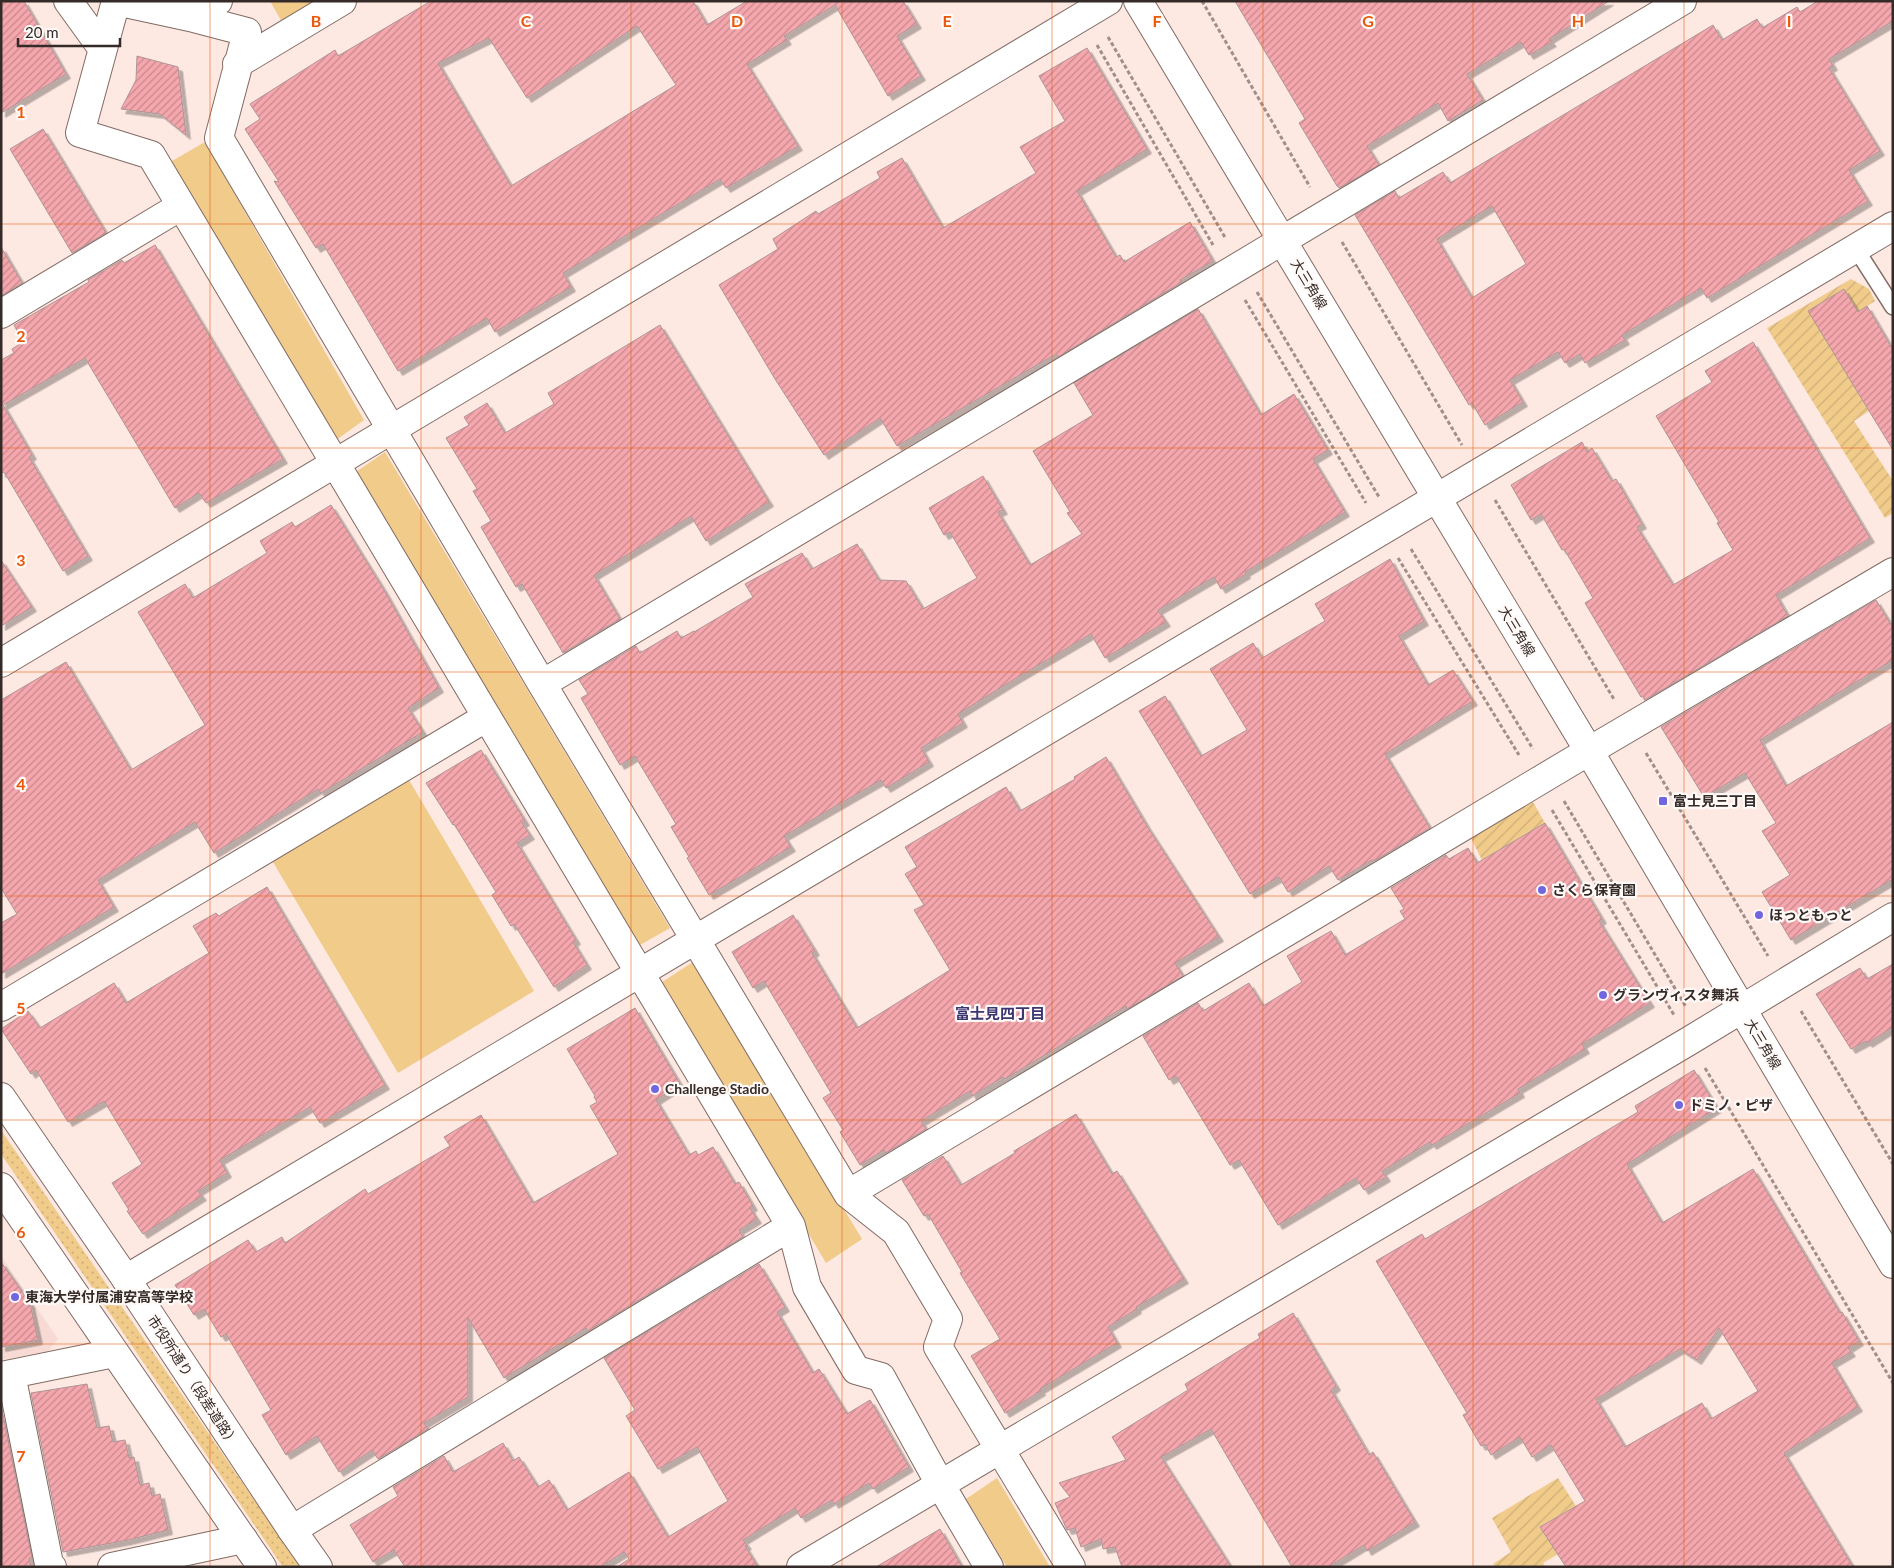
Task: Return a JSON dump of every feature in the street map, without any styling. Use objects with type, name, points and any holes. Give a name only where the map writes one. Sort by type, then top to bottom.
[{"type":"street","points":[[68,1],[102,48]]},
{"type":"street","points":[[989,1567],[940,1484],[882,1377],[856,1370],[807,1287],[791,1226],[151,155],[80,133],[116,1],[247,32],[219,138],[542,684],[848,1194],[896,1232],[906,1248],[948,1319],[938,1347],[1071,1567]]},
{"type":"street","points":[[190,17],[218,1]]},
{"type":"street","points":[[237,64],[342,1]]},
{"type":"street","name":"大三角線","points":[[1138,1],[1588,750],[1892,1262]]},
{"type":"street","points":[[542,684],[1682,1]]},
{"type":"street","points":[[1,663],[1094,10]]},
{"type":"street","points":[[1,314],[181,206]]},
{"type":"street","points":[[126,1279],[1893,226]]},
{"type":"street","points":[[848,1194],[1549,784],[1588,750],[1893,572]]},
{"type":"street","points":[[1,1007],[487,717]]},
{"type":"street","points":[[801,1567],[1689,1041],[1893,917]]},
{"type":"street","name":"市役所通り（段差道路）","points":[[1,1097],[126,1279],[318,1567]]},
{"type":"street","points":[[1,1186],[262,1567]]},
{"type":"street","points":[[292,1530],[791,1226]]},
{"type":"street","points":[[52,1567],[47,1554],[6,1375],[114,1353]]},
{"type":"street","points":[[112,1567],[243,1539]]},
{"type":"lane","points":[[1856,249],[1893,307]]},
{"type":"path","points":[[1094,10],[1234,268],[1388,527],[1689,1012]]},
{"type":"path","points":[[1094,10],[1234,268],[1388,527],[1549,784],[1689,1041],[1893,1383]]},
{"type":"path","points":[[1800,1009],[1893,1164]]},
{"type":"shaded area","points":[[270,1],[321,1],[283,24]]},
{"type":"shaded area","points":[[205,142],[364,420],[332,443],[165,165]]},
{"type":"shaded area","points":[[1851,279],[1869,289],[1875,301],[1824,334],[1869,411],[1854,421],[1893,481],[1893,513],[1885,518],[1767,328]]},
{"type":"shaded area","points":[[385,452],[670,928],[640,945],[353,474]]},
{"type":"shaded area","points":[[406,775],[534,991],[398,1073],[270,857]]},
{"type":"shaded area","points":[[1533,802],[1545,823],[1482,860],[1471,838]]},
{"type":"shaded area","points":[[693,962],[862,1239],[826,1263],[659,984]]},
{"type":"shaded area","points":[[1,1130],[300,1567],[283,1567],[1,1154]]},
{"type":"shaded area","name":"東海大学付属浦安高等学校","points":[[1,1256],[58,1339],[48,1351],[1,1360]]},
{"type":"shaded area","points":[[997,1478],[1050,1567],[1007,1567],[966,1499]]},
{"type":"shaded area","points":[[1558,1478],[1576,1506],[1540,1527],[1558,1554],[1543,1563],[1545,1567],[1495,1567],[1493,1564],[1511,1552],[1492,1518]]},
{"type":"building","points":[[1,1],[24,1],[66,74],[1,113]]},
{"type":"building","points":[[431,1],[693,1],[707,25],[747,1],[903,1],[917,24],[897,36],[921,76],[888,96],[835,5],[784,36],[787,40],[747,64],[798,146],[726,188],[720,179],[563,273],[571,287],[495,332],[487,318],[398,371],[323,244],[316,248],[274,181],[279,182],[245,129],[260,119],[250,104],[335,50],[338,56]],"holes":[[[637,26],[676,85],[511,186],[438,63],[489,38],[527,98]]]},
{"type":"building","points":[[1235,1],[1609,1],[1549,39],[1552,42],[1529,55],[1521,42],[1467,74],[1483,100],[1448,121],[1438,103],[1367,146],[1379,165],[1339,188],[1299,123],[1305,119]]},
{"type":"building","points":[[1818,1],[1893,1],[1893,21],[1829,59],[1833,66],[1829,68],[1880,151],[1849,170],[1868,201],[1707,298],[1701,288],[1622,335],[1625,340],[1585,363],[1580,354],[1565,363],[1558,352],[1510,380],[1523,402],[1485,425],[1472,403],[1469,405],[1355,215],[1395,191],[1399,198],[1443,172],[1450,183],[1713,25],[1722,40],[1757,19],[1762,28],[1797,7],[1800,12]],"holes":[[[1492,206],[1526,264],[1472,298],[1437,239]]]},
{"type":"building","points":[[1087,48],[1147,149],[1077,191],[1116,257],[1120,255],[1124,262],[1190,222],[1213,261],[1180,280],[1182,282],[1058,357],[1056,354],[897,446],[880,418],[824,455],[775,379],[719,285],[778,249],[773,239],[816,211],[818,214],[880,178],[877,172],[902,158],[943,228],[1036,173],[1020,147],[1065,121],[1039,76]]},
{"type":"building","points":[[137,56],[178,67],[186,135],[160,114],[121,109],[136,80]]},
{"type":"building","points":[[43,129],[106,233],[72,253],[10,149]]},
{"type":"building","points":[[155,245],[283,459],[206,503],[199,493],[175,508],[85,358],[3,405],[32,455],[29,457],[88,556],[63,571],[4,472],[1,473],[1,360],[14,353],[12,349],[23,342],[14,325],[89,282],[88,280],[122,260],[124,263]]},
{"type":"building","points":[[1,247],[22,283],[1,296]]},
{"type":"building","points":[[1844,289],[1858,312],[1867,306],[1893,350],[1893,450],[1808,311]]},
{"type":"building","points":[[1198,309],[1261,415],[1294,394],[1328,450],[1313,459],[1345,512],[1245,572],[1246,574],[1221,589],[1214,577],[1158,610],[1166,622],[1105,658],[1091,634],[1018,677],[958,714],[963,723],[921,748],[929,762],[886,788],[881,780],[784,836],[791,847],[709,895],[671,827],[676,824],[635,756],[620,765],[581,698],[588,694],[579,680],[636,646],[640,653],[677,631],[681,638],[694,632],[753,597],[745,584],[802,553],[812,569],[857,544],[879,580],[906,581],[923,609],[977,578],[950,532],[944,535],[929,508],[983,476],[1003,510],[998,512],[1030,565],[1082,534],[1067,513],[1070,512],[1033,451],[1093,415],[1074,383]]},
{"type":"building","points":[[660,325],[769,502],[706,541],[691,516],[594,575],[620,619],[563,653],[522,584],[516,587],[481,527],[491,521],[473,491],[477,489],[446,438],[469,425],[464,417],[487,403],[505,433],[554,404],[548,393]]},
{"type":"building","points":[[1753,342],[1870,538],[1776,595],[1788,616],[1645,700],[1643,696],[1641,697],[1585,603],[1593,598],[1564,549],[1562,550],[1541,514],[1531,520],[1511,485],[1582,442],[1587,452],[1592,448],[1612,481],[1616,479],[1642,524],[1637,527],[1673,585],[1733,550],[1717,523],[1719,522],[1656,416],[1712,382],[1705,371]]},
{"type":"building","points":[[331,505],[384,590],[439,688],[408,708],[423,732],[321,793],[318,789],[214,853],[195,822],[98,880],[114,907],[1,974],[1,923],[17,914],[1,888],[1,700],[66,662],[131,770],[205,725],[138,612],[185,584],[193,598],[267,553],[260,541],[292,522],[295,527]]},
{"type":"building","points":[[1390,559],[1424,621],[1399,636],[1428,685],[1453,670],[1473,701],[1385,754],[1430,828],[1338,880],[1329,866],[1288,892],[1279,877],[1250,894],[1139,711],[1165,696],[1201,756],[1247,730],[1210,669],[1253,643],[1262,658],[1325,621],[1315,604]]},
{"type":"building","points":[[1,560],[32,607],[1,626]]},
{"type":"building","points":[[1876,600],[1893,628],[1893,660],[1760,740],[1786,786],[1893,722],[1893,879],[1791,940],[1762,892],[1790,875],[1762,831],[1776,823],[1745,773],[1704,797],[1661,727]]},
{"type":"building","points":[[481,750],[525,821],[522,823],[530,835],[517,843],[576,940],[573,942],[587,965],[554,987],[514,924],[511,926],[492,895],[496,892],[426,783]]},
{"type":"building","points":[[1106,757],[1147,826],[1219,937],[1175,963],[1183,976],[1127,1009],[1126,1006],[1005,1079],[1003,1077],[972,1096],[970,1091],[921,1121],[926,1129],[886,1153],[884,1150],[860,1165],[840,1132],[843,1130],[823,1098],[831,1093],[764,981],[753,988],[732,952],[793,915],[815,951],[812,953],[857,1028],[950,970],[914,910],[924,905],[905,874],[917,867],[905,847],[1006,787],[1020,811],[1075,779],[1074,777]]},
{"type":"building","points":[[1545,823],[1602,919],[1599,921],[1650,1003],[1582,1044],[1585,1049],[1518,1089],[1520,1093],[1432,1145],[1430,1142],[1382,1171],[1386,1177],[1364,1190],[1356,1178],[1278,1225],[1239,1160],[1230,1165],[1176,1076],[1169,1080],[1143,1036],[1198,1003],[1203,1011],[1249,983],[1263,1006],[1302,982],[1287,956],[1331,931],[1345,955],[1405,919],[1400,911],[1404,909],[1391,888],[1446,855],[1449,859],[1468,848],[1477,863]]},
{"type":"building","points":[[267,887],[385,1085],[320,1123],[310,1107],[220,1160],[227,1173],[198,1191],[202,1196],[143,1234],[127,1211],[129,1210],[112,1183],[142,1164],[104,1101],[68,1122],[36,1070],[31,1074],[1,1029],[28,1011],[40,1028],[114,983],[126,1003],[209,953],[193,926],[216,913],[219,916]]},
{"type":"building","points":[[1893,964],[1893,1027],[1868,1043],[1866,1041],[1851,1049],[1816,994],[1860,968],[1867,979]]},
{"type":"building","points":[[635,1008],[680,1084],[656,1100],[689,1155],[696,1151],[698,1155],[713,1147],[735,1184],[739,1182],[753,1206],[750,1208],[757,1219],[739,1230],[743,1237],[588,1331],[586,1328],[504,1378],[468,1318],[468,1397],[424,1423],[428,1429],[378,1459],[372,1450],[339,1472],[317,1436],[286,1455],[262,1415],[271,1410],[226,1334],[221,1337],[204,1309],[194,1315],[175,1285],[248,1240],[256,1252],[282,1237],[285,1243],[365,1189],[368,1194],[450,1146],[444,1137],[481,1115],[533,1203],[618,1154],[590,1106],[597,1102],[595,1096],[567,1049]]},
{"type":"building","points":[[1694,1070],[1717,1108],[1627,1164],[1662,1223],[1753,1169],[1859,1341],[1848,1348],[1851,1352],[1832,1363],[1858,1407],[1784,1453],[1853,1567],[1566,1567],[1540,1527],[1585,1501],[1551,1445],[1532,1457],[1520,1437],[1491,1455],[1485,1444],[1481,1446],[1463,1415],[1467,1413],[1376,1261],[1422,1234],[1425,1239],[1638,1112],[1635,1106]],"holes":[[[1719,1328],[1758,1391],[1711,1419],[1702,1403],[1625,1447],[1596,1399],[1680,1349],[1697,1360]]]},
{"type":"building","points":[[1076,1114],[1112,1174],[1117,1171],[1184,1279],[1136,1307],[1137,1309],[1108,1327],[1117,1343],[1040,1389],[1041,1391],[1005,1413],[971,1356],[1000,1339],[960,1273],[962,1272],[928,1214],[924,1216],[902,1180],[943,1156],[961,1185]]},
{"type":"building","name":"東海大学付属浦安高等学校","points":[[1,1262],[30,1303],[38,1340],[1,1347]]},
{"type":"building","points":[[759,1264],[785,1307],[777,1312],[813,1373],[819,1369],[847,1414],[870,1400],[909,1467],[873,1489],[869,1483],[834,1504],[832,1500],[801,1518],[795,1508],[743,1540],[758,1567],[617,1567],[629,1559],[624,1552],[600,1567],[405,1567],[394,1550],[373,1562],[350,1525],[398,1496],[393,1487],[444,1456],[453,1472],[503,1443],[513,1461],[519,1457],[538,1487],[549,1480],[567,1510],[629,1472],[668,1537],[728,1501],[697,1447],[658,1469],[626,1416],[635,1410],[604,1358]]},
{"type":"building","points":[[1293,1313],[1336,1386],[1331,1390],[1369,1455],[1373,1452],[1415,1522],[1367,1551],[1364,1545],[1328,1567],[1292,1567],[1211,1429],[1161,1457],[1231,1567],[1122,1567],[1115,1547],[1103,1549],[1101,1539],[1081,1547],[1075,1528],[1067,1530],[1055,1503],[1070,1497],[1059,1483],[1126,1460],[1112,1437],[1188,1390],[1185,1384],[1260,1338],[1258,1334]]},
{"type":"building","points":[[87,1384],[97,1428],[109,1426],[113,1442],[125,1440],[129,1458],[134,1457],[140,1485],[149,1483],[152,1496],[160,1494],[168,1530],[128,1540],[63,1552],[31,1393]]},
{"type":"building","points":[[1,1405],[32,1558],[29,1558],[31,1567],[1,1567]]},
{"type":"building","points":[[940,1529],[962,1567],[876,1567]]},
{"type":"place","name":"富士見三丁目","points":[[1663,801]]},
{"type":"place","name":"さくら保育園","points":[[1542,890]]},
{"type":"place","name":"ほっともっと","points":[[1759,915]]},
{"type":"place","name":"グランヴィスタ舞浜","points":[[1603,995]]},
{"type":"place","name":"Challenge Stadio","points":[[655,1089]]},
{"type":"place","name":"ドミノ・ピザ","points":[[1679,1105]]},
{"type":"place","name":"東海大学付属浦安高等学校","points":[[15,1297]]},
{"type":"district","name":"富士見四丁目","points":[[1000,1014]]}]
